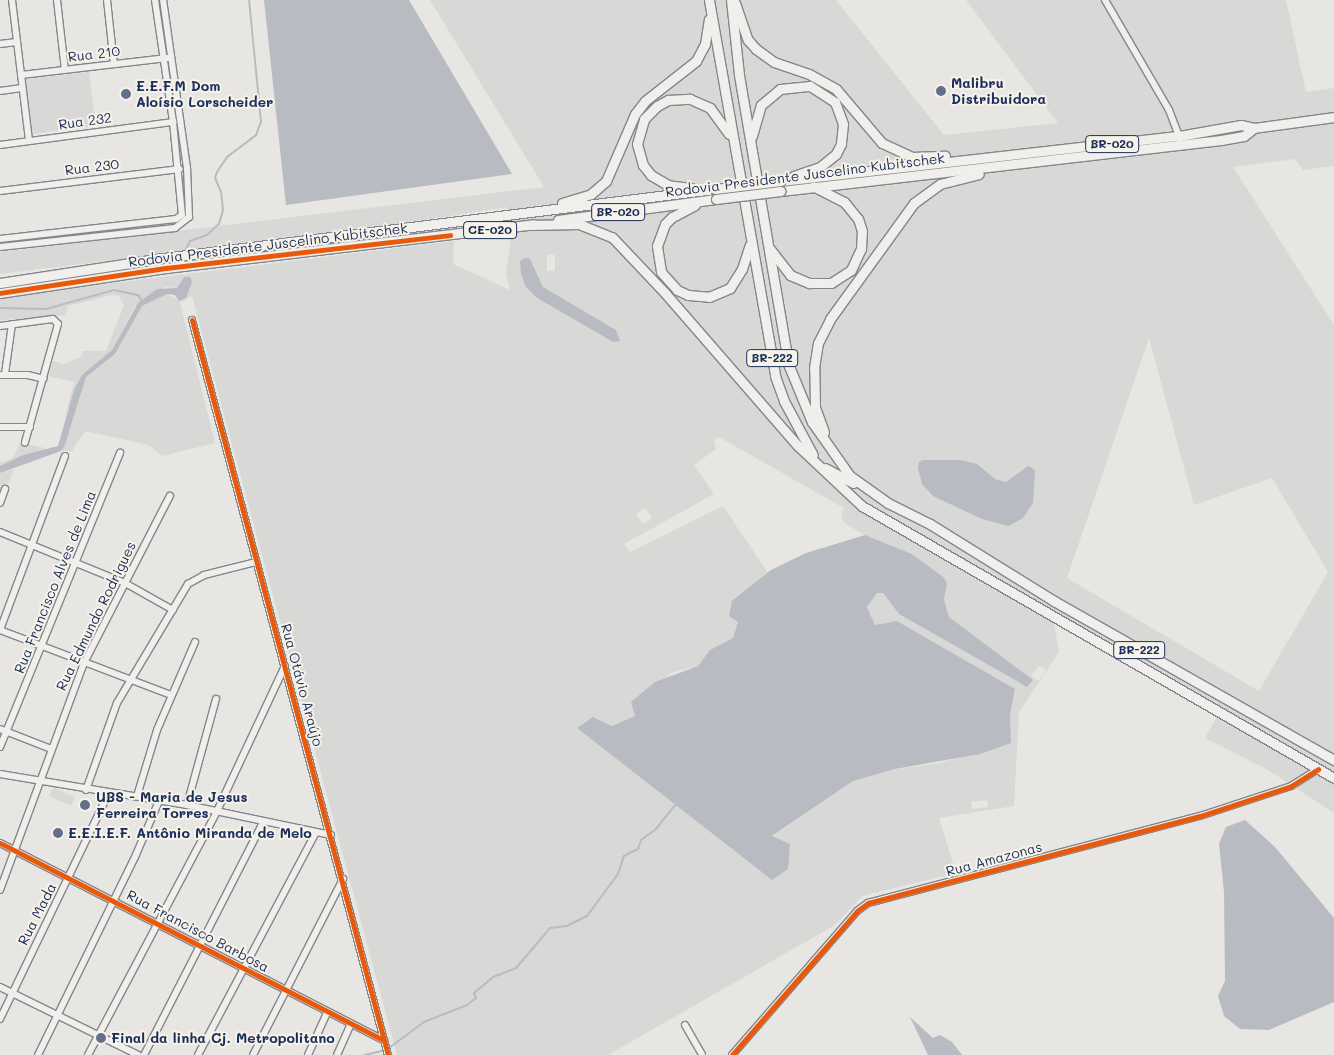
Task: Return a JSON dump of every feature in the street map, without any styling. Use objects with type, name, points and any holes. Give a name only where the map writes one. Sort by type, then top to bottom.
[{"type":"highway","points":[[732,0],[751,143],[768,246],[790,275],[809,283],[831,283],[851,270],[861,249],[862,230],[858,219],[844,202],[814,187]]},
{"type":"highway","points":[[732,0],[748,40],[756,50],[774,62],[832,85],[882,143],[912,157],[970,159]]},
{"type":"highway","points":[[709,4],[733,141]]},
{"type":"highway","points":[[539,211],[591,194],[606,181],[635,114],[645,101],[696,61],[705,44],[709,4]]},
{"type":"highway","points":[[751,143],[761,106],[780,89],[810,86],[835,102],[844,124],[841,144],[836,154],[820,167],[783,181]]},
{"type":"highway","points":[[713,189],[676,187],[651,175],[638,151],[638,135],[644,120],[657,106],[668,100],[690,99],[702,102],[716,113],[733,141]]},
{"type":"highway","name":"Rodovia Presidente Juscelino Kubitschek","points":[[0,283],[163,258],[713,189],[1179,136],[1241,125],[1254,128],[1334,117]]},
{"type":"highway","name":"Rodovia Presidente Juscelino Kubitschek","points":[[0,293],[166,268],[529,225],[781,191],[1221,140],[1244,136],[1254,128]]},
{"type":"highway","name":"BR-222","points":[[733,141],[775,376],[797,428],[819,465],[847,494],[894,526],[1334,778]]},
{"type":"highway","points":[[835,457],[819,421],[813,391],[817,348],[830,319],[900,220],[925,193],[951,180],[1001,172],[1011,165]]},
{"type":"highway","points":[[712,200],[672,217],[661,234],[657,255],[661,272],[670,285],[688,295],[709,297],[719,294],[737,281],[751,243]]},
{"type":"highway","points":[[529,225],[590,226],[616,241],[819,465],[867,489]]},
{"type":"highway","name":"BR-222","points":[[768,246],[789,366],[797,391],[812,422],[850,476],[867,489],[930,524],[1054,601],[1334,760]]},
{"type":"street","points":[[12,0],[28,141]]},
{"type":"street","points":[[58,0],[66,70]]},
{"type":"street","points":[[107,0],[114,64]]},
{"type":"street","points":[[155,0],[162,58],[173,122],[182,215],[186,222]]},
{"type":"street","points":[[0,248],[174,228],[186,222],[190,212],[186,168],[163,0]]},
{"type":"street","points":[[1105,0],[1168,110],[1179,136]]},
{"type":"street","points":[[0,44],[17,42]]},
{"type":"street","name":"Rua 210","points":[[21,75],[170,58]]},
{"type":"street","points":[[0,91],[22,88]]},
{"type":"street","name":"Rua 232","points":[[0,145],[173,122]]},
{"type":"street","name":"Rua 230","points":[[0,191],[186,168]]},
{"type":"street","points":[[0,239],[176,219],[182,215]]},
{"type":"street","name":"Rua Otávio Araújo","points":[[192,320],[343,879],[388,1055]]},
{"type":"street","points":[[0,326],[56,321],[57,337],[25,442]]},
{"type":"street","points":[[12,324],[3,374],[44,379]]},
{"type":"street","points":[[0,427],[30,427]]},
{"type":"street","name":"Rua Francisco Alves de Lima","points":[[0,747],[3,730],[42,646],[120,453]]},
{"type":"street","points":[[65,456],[0,630],[171,694]]},
{"type":"street","points":[[0,503],[5,489]]},
{"type":"street","name":"Rua Edmundo Rodrigues","points":[[0,890],[17,852],[42,781],[50,749],[84,663],[170,496]]},
{"type":"street","points":[[0,532],[126,583],[173,610]]},
{"type":"street","points":[[86,790],[129,679],[193,579],[256,562]]},
{"type":"street","points":[[137,796],[171,694],[195,642]]},
{"type":"street","points":[[88,1055],[217,811],[286,666]]},
{"type":"street","points":[[186,805],[216,699]]},
{"type":"street","points":[[3,730],[50,749]]},
{"type":"street","name":"Rua Amazonas","points":[[732,1055],[857,911],[868,903],[1200,816],[1291,786],[1318,769]]},
{"type":"street","points":[[0,774],[86,790],[137,796],[186,805],[331,835]]},
{"type":"street","name":"Rua Mada","points":[[0,1018],[70,877],[109,793]]},
{"type":"street","points":[[38,1055],[159,801]]},
{"type":"street","points":[[144,1055],[264,821]]},
{"type":"street","points":[[198,1055],[316,832]]},
{"type":"street","name":"Rua Francisco Barbosa","points":[[0,843],[70,877],[157,925],[384,1040]]},
{"type":"street","points":[[253,1055],[343,879]]},
{"type":"street","points":[[0,987],[57,1013],[138,1055]]},
{"type":"street","points":[[308,1055],[327,1012]]},
{"type":"street","points":[[337,1055],[351,1024]]},
{"type":"street","points":[[685,1025],[702,1055]]},
{"type":"shaded area","points":[[264,0],[409,0],[512,174],[286,205]]},
{"type":"shaded area","points":[[430,0],[836,0],[944,135],[1058,123],[966,0],[1286,0],[1306,92],[1334,88],[1334,166],[1303,170],[1295,159],[1233,167],[1334,325],[1334,813],[1268,770],[1205,738],[1217,717],[1054,623],[1059,652],[1019,712],[1014,806],[939,818],[956,873],[862,896],[835,925],[608,1055],[397,1055],[192,296],[180,302],[215,443],[162,456],[149,445],[85,431],[72,451],[61,451],[65,445],[86,377],[108,360],[142,306],[167,294],[177,299],[190,288],[184,277],[177,288],[165,287],[135,306],[112,350],[81,377],[64,420],[74,382],[48,376],[53,361],[64,364],[81,357],[83,351],[106,351],[124,305],[119,296],[112,295],[68,306],[66,315],[0,320],[0,297],[454,241],[453,264],[510,290],[506,273],[511,238],[507,207],[374,228],[0,274],[0,252],[544,187]],"holes":[[[547,255],[555,255],[555,271],[547,271]],[[532,264],[543,287],[616,330],[619,341],[613,342],[537,298]],[[1149,338],[1194,505],[1272,478],[1328,572],[1259,691],[1067,578]],[[719,437],[844,508],[841,515],[844,523],[865,535],[912,554],[947,583],[944,599],[949,617],[985,645],[1027,687],[899,614],[883,593],[877,593],[867,607],[875,625],[897,621],[1015,689],[1010,715],[1011,743],[936,764],[895,769],[853,781],[772,837],[593,717],[612,726],[635,716],[670,673],[698,666],[710,650],[733,638],[738,622],[768,573],[723,506],[630,552],[624,544],[714,494],[694,465],[716,449],[714,439]],[[977,464],[995,479],[1006,482],[1012,480],[1022,468],[982,519]],[[645,508],[652,518],[643,524],[636,514]],[[1039,666],[1046,670],[1039,681],[1031,676]],[[987,800],[988,807],[972,809],[971,802]]]},
{"type":"shaded area","points":[[89,72],[96,126],[31,134],[24,79]]},
{"type":"shaded area","points":[[525,258],[530,259],[543,287],[616,330],[620,341],[613,342],[537,298],[526,287],[521,274],[520,261]]},
{"type":"shaded area","points":[[184,277],[190,277],[192,282],[186,298],[179,301],[175,295],[167,294],[142,306],[115,354],[86,377],[65,445],[61,451],[0,473],[0,466],[23,455],[58,446],[74,390],[82,375],[112,350],[138,303],[157,289],[177,288]]},
{"type":"shaded area","points":[[20,443],[45,448],[0,466],[0,463],[13,458]]},
{"type":"shaded area","points":[[924,460],[960,460],[977,464],[995,479],[1006,482],[1028,466],[1035,470],[1033,503],[1023,518],[1009,526],[982,519],[933,496],[922,484],[918,468],[919,462]]},
{"type":"shaded area","points":[[15,469],[6,487],[0,490],[0,473]]},
{"type":"shaded area","points":[[865,535],[912,554],[943,577],[947,583],[944,599],[949,617],[1033,680],[1027,687],[899,614],[883,593],[877,593],[867,607],[875,625],[897,621],[1015,689],[1010,715],[1011,743],[980,754],[895,769],[853,781],[772,836],[790,844],[788,869],[772,880],[577,728],[593,717],[612,726],[635,716],[631,702],[655,682],[698,666],[710,650],[733,638],[738,622],[729,616],[732,601],[771,570],[806,553]]},
{"type":"shaded area","points":[[53,787],[75,797],[71,806],[49,796]]},
{"type":"shaded area","points":[[1245,820],[1275,847],[1334,918],[1334,1002],[1269,1030],[1240,1029],[1224,1016],[1218,996],[1225,981],[1224,892],[1219,844],[1226,827]]},
{"type":"shaded area","points":[[910,1017],[933,1038],[940,1035],[952,1042],[962,1055],[928,1055]]},
{"type":"waterway","points":[[185,251],[190,241],[207,235],[219,224],[223,210],[221,192],[215,178],[217,172],[227,157],[256,135],[261,122],[249,0]]},
{"type":"waterway","points":[[0,308],[46,309],[114,290],[138,295],[142,301]]},
{"type":"waterway","points":[[389,1048],[424,1022],[467,1005],[476,998],[474,993],[493,977],[516,968],[550,928],[567,926],[587,916],[618,874],[624,856],[638,849],[641,840],[655,830],[676,804]]},
{"type":"waterway","points":[[365,1055],[385,1050]]},
{"type":"cycle path","points":[[0,293],[166,268],[450,235]]},
{"type":"cycle path","points":[[192,320],[388,1055]]},
{"type":"cycle path","points":[[732,1055],[857,911],[868,903],[1200,816],[1291,786],[1318,769]]},
{"type":"cycle path","points":[[0,843],[384,1040]]},
{"type":"place","name":"Malibru Distribuidora","points":[[941,91]]},
{"type":"place","name":"E.E.F.M Dom Aloísio Lorscheider","points":[[126,94]]},
{"type":"place","name":"UBS - Maria de Jesus Ferreira Torres","points":[[85,805]]},
{"type":"place","name":"E.E.I.E.F. Antônio Miranda de Melo","points":[[58,833]]},
{"type":"place","name":"Final da linha Cj. Metropolitano","points":[[101,1038]]}]
